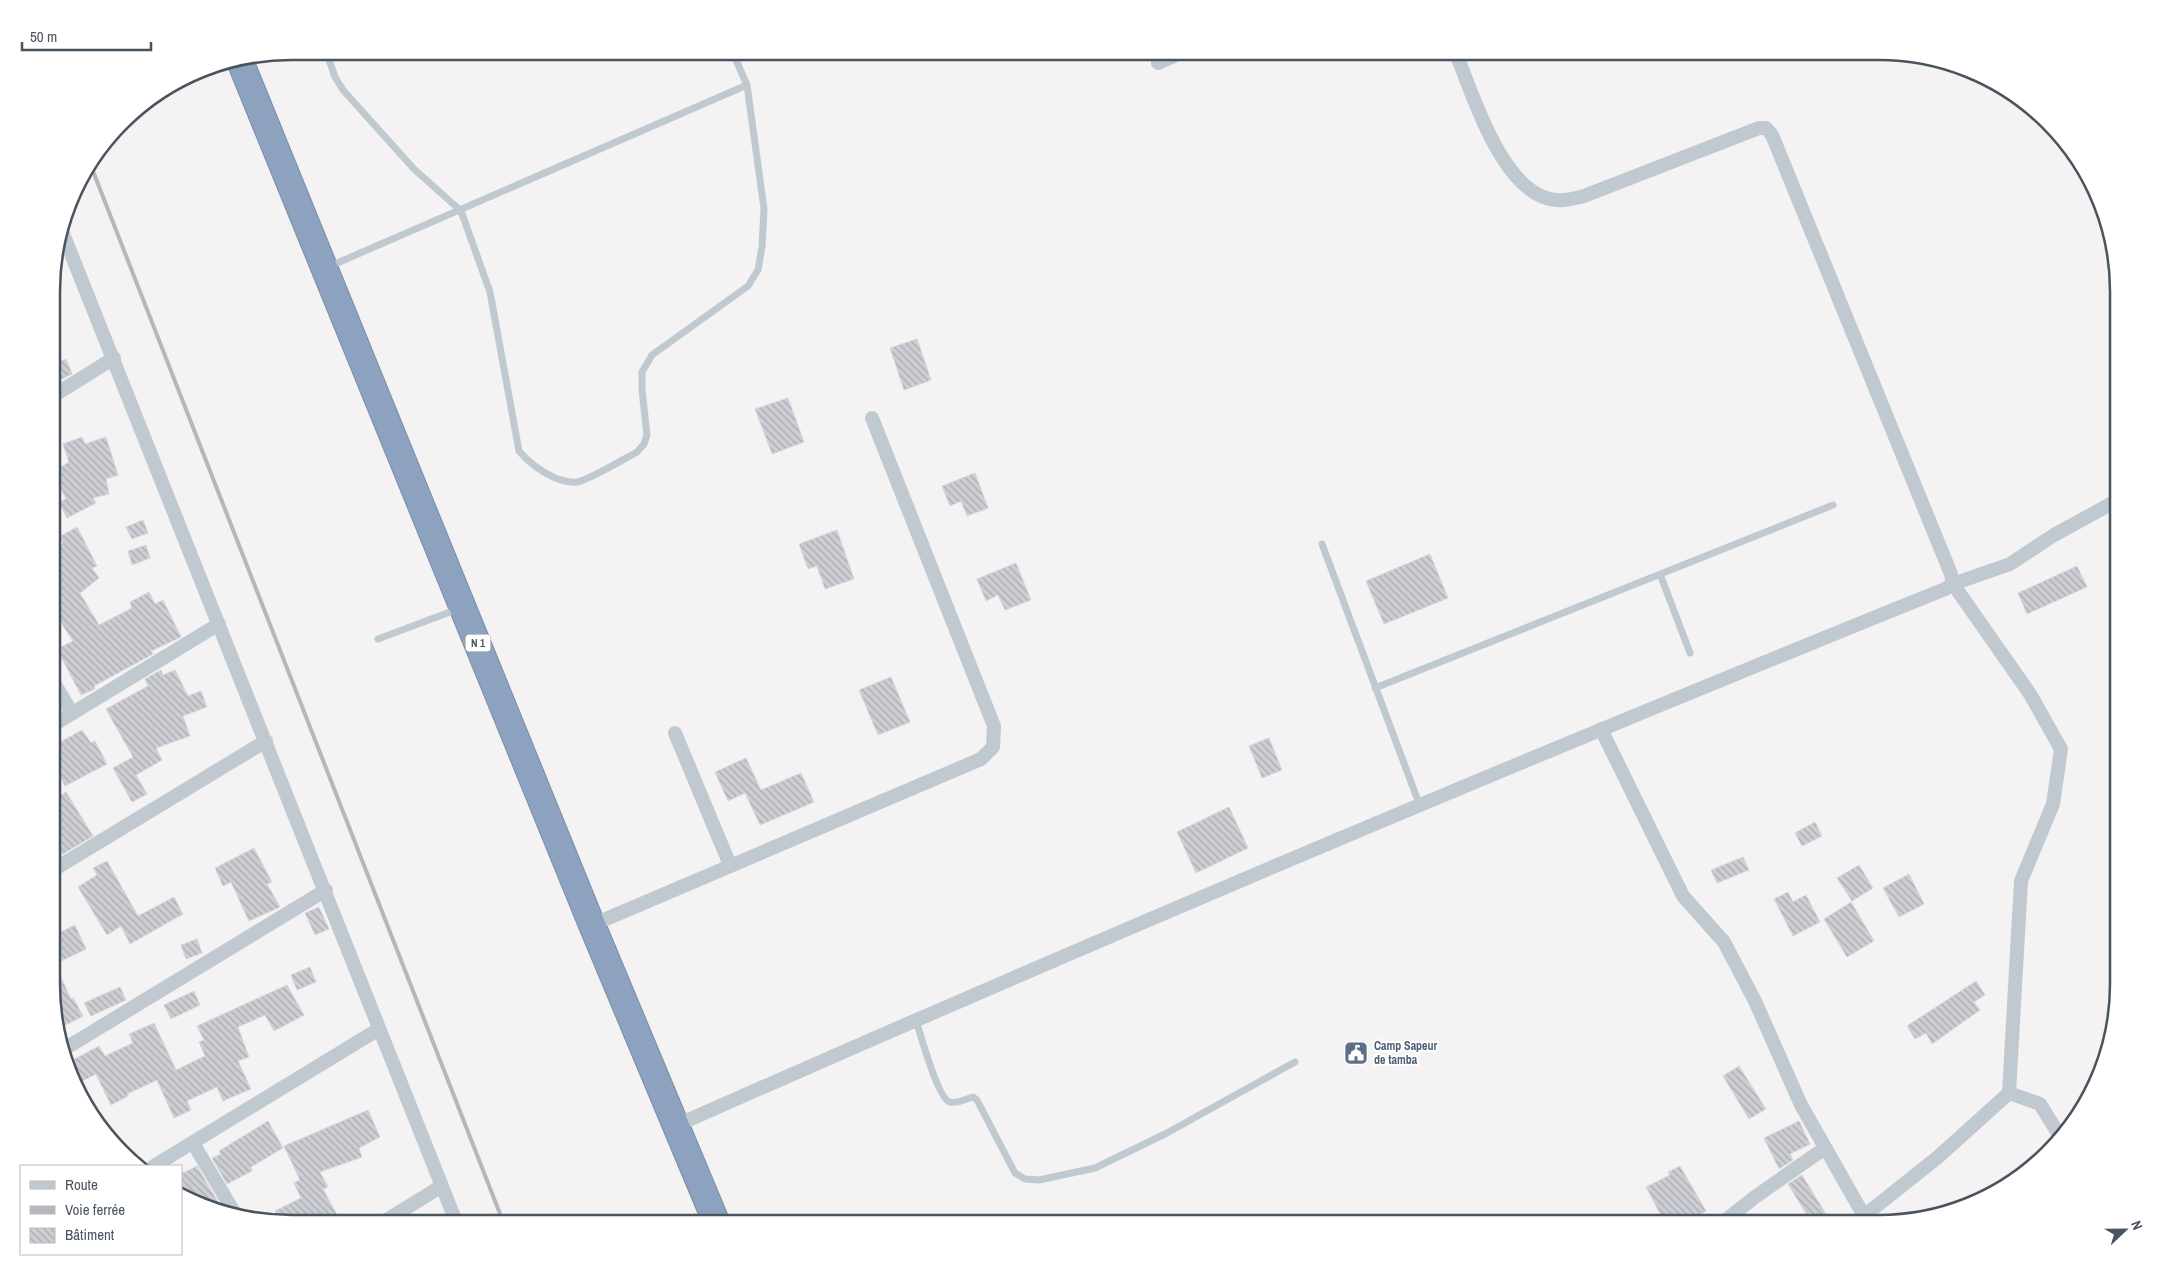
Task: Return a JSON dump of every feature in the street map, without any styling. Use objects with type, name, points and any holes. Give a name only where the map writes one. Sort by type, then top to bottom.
[{"type":"highway","name":"N 1","points":[[242,65],[326,268],[592,925],[713,1215]]},
{"type":"street","points":[[1158,63],[1165,60]]},
{"type":"street","points":[[1459,60],[1498,153],[1513,174],[1535,193],[1557,200],[1584,196],[1759,128],[1766,128],[1772,135],[1951,574],[1953,584],[2030,694],[2061,749],[2053,804],[2021,881],[2009,1093],[1872,1215]]},
{"type":"street","points":[[65,242],[114,358],[453,1215]]},
{"type":"street","points":[[60,392],[114,358]]},
{"type":"street","points":[[592,925],[982,759],[993,747],[994,726],[872,418]]},
{"type":"street","points":[[675,1126],[916,1019],[1420,806],[1945,589],[1953,584],[2010,564],[2054,535],[2110,504]]},
{"type":"street","points":[[60,721],[220,624]]},
{"type":"street","points":[[60,693],[72,713]]},
{"type":"street","points":[[1602,730],[1683,896],[1724,942],[1755,1001],[1801,1105],[1863,1215]]},
{"type":"street","points":[[675,733],[730,865]]},
{"type":"street","points":[[60,866],[266,741]]},
{"type":"street","points":[[69,1046],[326,890]]},
{"type":"street","points":[[156,1165],[379,1029]]},
{"type":"street","points":[[2009,1093],[2040,1104],[2057,1131]]},
{"type":"street","points":[[193,1143],[232,1207]]},
{"type":"street","points":[[1732,1215],[1825,1148]]},
{"type":"street","points":[[395,1215],[442,1186]]},
{"type":"lane","points":[[329,60],[335,77],[343,90],[414,169],[461,211],[490,292],[519,451],[528,461],[554,477],[578,482],[637,452],[644,444],[647,435],[642,372],[652,355],[748,286],[758,270],[762,247],[764,209],[747,85],[736,60]]},
{"type":"lane","points":[[326,268],[461,211],[747,85]]},
{"type":"lane","points":[[1375,688],[1833,505]]},
{"type":"lane","points":[[1322,544],[1420,806]]},
{"type":"lane","points":[[1660,574],[1690,652]]},
{"type":"lane","points":[[378,639],[464,607]]},
{"type":"lane","points":[[916,1019],[939,1090],[946,1101],[951,1103],[973,1097],[977,1100],[1015,1173],[1025,1180],[1039,1180],[1095,1168],[1166,1134],[1295,1062]]},
{"type":"building","points":[[917,339],[931,380],[904,390],[890,348]]},
{"type":"building","points":[[66,359],[72,374],[60,380],[60,361]]},
{"type":"building","points":[[788,398],[804,442],[772,454],[755,409]]},
{"type":"building","points":[[82,437],[85,444],[106,437],[118,475],[106,479],[109,494],[93,498],[96,503],[67,518],[60,504],[60,502],[66,499],[60,487],[60,468],[69,462],[63,444]]},
{"type":"building","points":[[975,473],[988,508],[967,516],[961,501],[950,506],[942,486]]},
{"type":"building","points":[[143,520],[148,533],[132,539],[126,527]]},
{"type":"building","points":[[77,527],[97,566],[92,568],[99,578],[80,593],[99,625],[132,608],[130,602],[149,592],[155,604],[163,600],[181,637],[151,651],[153,654],[94,686],[95,689],[81,695],[60,655],[60,648],[73,641],[60,621],[60,545],[63,543],[60,536]]},
{"type":"building","points":[[837,530],[854,579],[825,589],[817,566],[808,569],[799,544]]},
{"type":"building","points":[[146,545],[150,558],[132,565],[128,551]]},
{"type":"building","points":[[1430,554],[1448,598],[1384,624],[1366,581]]},
{"type":"building","points":[[1016,563],[1031,600],[1005,610],[998,595],[986,601],[977,579]]},
{"type":"building","points":[[2077,566],[2087,587],[2027,614],[2018,593]]},
{"type":"building","points":[[161,670],[163,675],[175,670],[188,696],[201,691],[207,707],[183,716],[190,736],[156,748],[162,760],[136,775],[147,794],[132,802],[113,768],[133,757],[106,709],[148,686],[145,679]]},
{"type":"building","points":[[891,677],[910,722],[878,735],[859,690]]},
{"type":"building","points":[[82,730],[91,743],[95,741],[107,764],[65,786],[60,777],[60,742]]},
{"type":"building","points":[[1269,738],[1282,770],[1262,778],[1249,746]]},
{"type":"building","points":[[746,758],[761,790],[801,773],[814,802],[760,825],[745,793],[728,801],[715,772]]},
{"type":"building","points":[[66,792],[93,836],[60,856],[60,796]]},
{"type":"building","points":[[1229,807],[1248,848],[1196,873],[1177,832]]},
{"type":"building","points":[[1815,822],[1822,836],[1802,846],[1795,833]]},
{"type":"building","points":[[254,848],[272,882],[267,884],[280,907],[249,921],[231,882],[223,886],[215,868]]},
{"type":"building","points":[[1743,857],[1749,870],[1717,883],[1711,870]]},
{"type":"building","points":[[107,861],[138,916],[174,897],[183,914],[130,944],[121,926],[107,935],[78,887],[97,875],[93,868]]},
{"type":"building","points":[[1859,865],[1873,888],[1852,901],[1837,878]]},
{"type":"building","points":[[1909,874],[1924,904],[1899,917],[1883,888]]},
{"type":"building","points":[[1788,892],[1793,902],[1806,895],[1820,922],[1793,936],[1774,899]]},
{"type":"building","points":[[1851,902],[1874,941],[1847,957],[1824,919]]},
{"type":"building","points":[[319,907],[329,929],[315,935],[305,913]]},
{"type":"building","points":[[75,925],[86,949],[60,962],[60,932]]},
{"type":"building","points":[[197,939],[202,953],[186,959],[181,945]]},
{"type":"building","points":[[310,967],[316,982],[297,990],[291,975]]},
{"type":"building","points":[[60,975],[71,999],[73,998],[83,1016],[64,1026],[60,999]]},
{"type":"building","points":[[1976,981],[1985,995],[1974,1002],[1980,1010],[1932,1044],[1926,1033],[1915,1039],[1907,1026]]},
{"type":"building","points":[[287,985],[304,1015],[274,1031],[265,1015],[238,1027],[249,1057],[238,1061],[251,1089],[223,1101],[217,1087],[187,1101],[191,1110],[174,1118],[157,1080],[127,1094],[128,1096],[111,1105],[96,1074],[82,1081],[73,1060],[99,1046],[105,1056],[133,1043],[129,1034],[154,1023],[176,1070],[205,1056],[199,1042],[204,1040],[197,1026]]},
{"type":"building","points":[[120,987],[126,1000],[91,1016],[84,1003]]},
{"type":"building","points":[[194,991],[200,1005],[171,1019],[164,1005]]},
{"type":"building","points":[[1739,1066],[1766,1109],[1749,1119],[1723,1076]]},
{"type":"building","points":[[368,1110],[380,1137],[359,1148],[362,1157],[320,1172],[328,1187],[323,1189],[337,1215],[277,1215],[275,1211],[301,1198],[294,1183],[300,1180],[284,1146]]},
{"type":"building","points":[[268,1121],[283,1148],[251,1167],[252,1171],[227,1184],[212,1158],[221,1154],[219,1151]]},
{"type":"building","points":[[1799,1121],[1810,1144],[1790,1154],[1793,1160],[1779,1169],[1764,1138]]},
{"type":"building","points":[[197,1166],[218,1202],[182,1188],[182,1174]]},
{"type":"building","points":[[1680,1166],[1706,1211],[1698,1215],[1661,1215],[1646,1187],[1670,1175],[1668,1172]]},
{"type":"building","points":[[1802,1175],[1826,1215],[1807,1215],[1788,1184]]},
{"type":"railway","points":[[93,172],[500,1215]]},
{"type":"place","name":"Camp Sapeur de tamba","points":[[1356,1053]]}]
